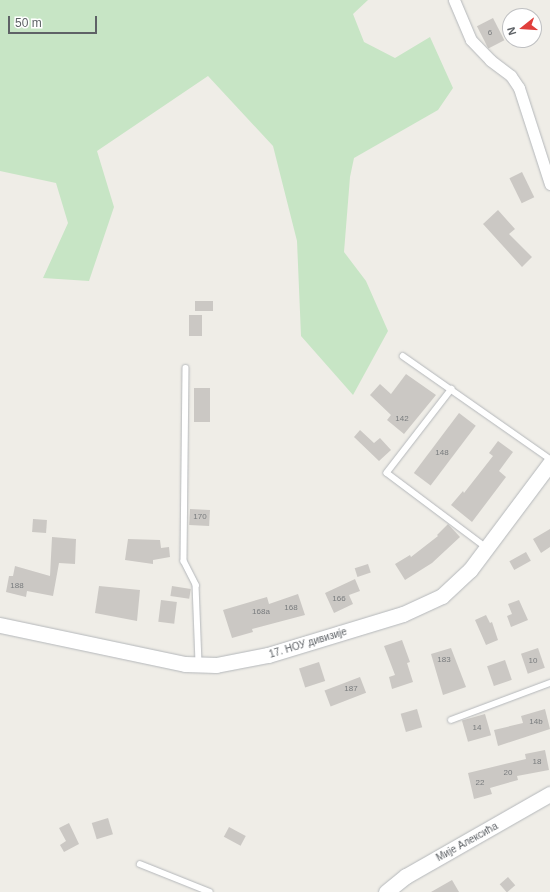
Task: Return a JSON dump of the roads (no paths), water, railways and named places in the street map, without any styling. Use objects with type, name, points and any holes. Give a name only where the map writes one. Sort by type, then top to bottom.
[{"type":"street","points":[[454,0],[471,40],[490,60],[511,76],[519,88],[550,184]]},
{"type":"street","name":"17. НОУ дивизије","points":[[0,625],[198,665],[227,664],[268,655],[417,609],[456,584],[488,548],[550,463]]},
{"type":"street","name":"Мије Алексића","points":[[386,892],[406,876],[550,794]]},
{"type":"lane","points":[[402,356],[550,459]]},
{"type":"lane","points":[[186,368],[184,561],[196,585],[198,665]]},
{"type":"lane","points":[[452,390],[387,473],[488,548]]},
{"type":"lane","points":[[451,720],[550,683]]},
{"type":"lane","points":[[140,864],[210,892]]}]
